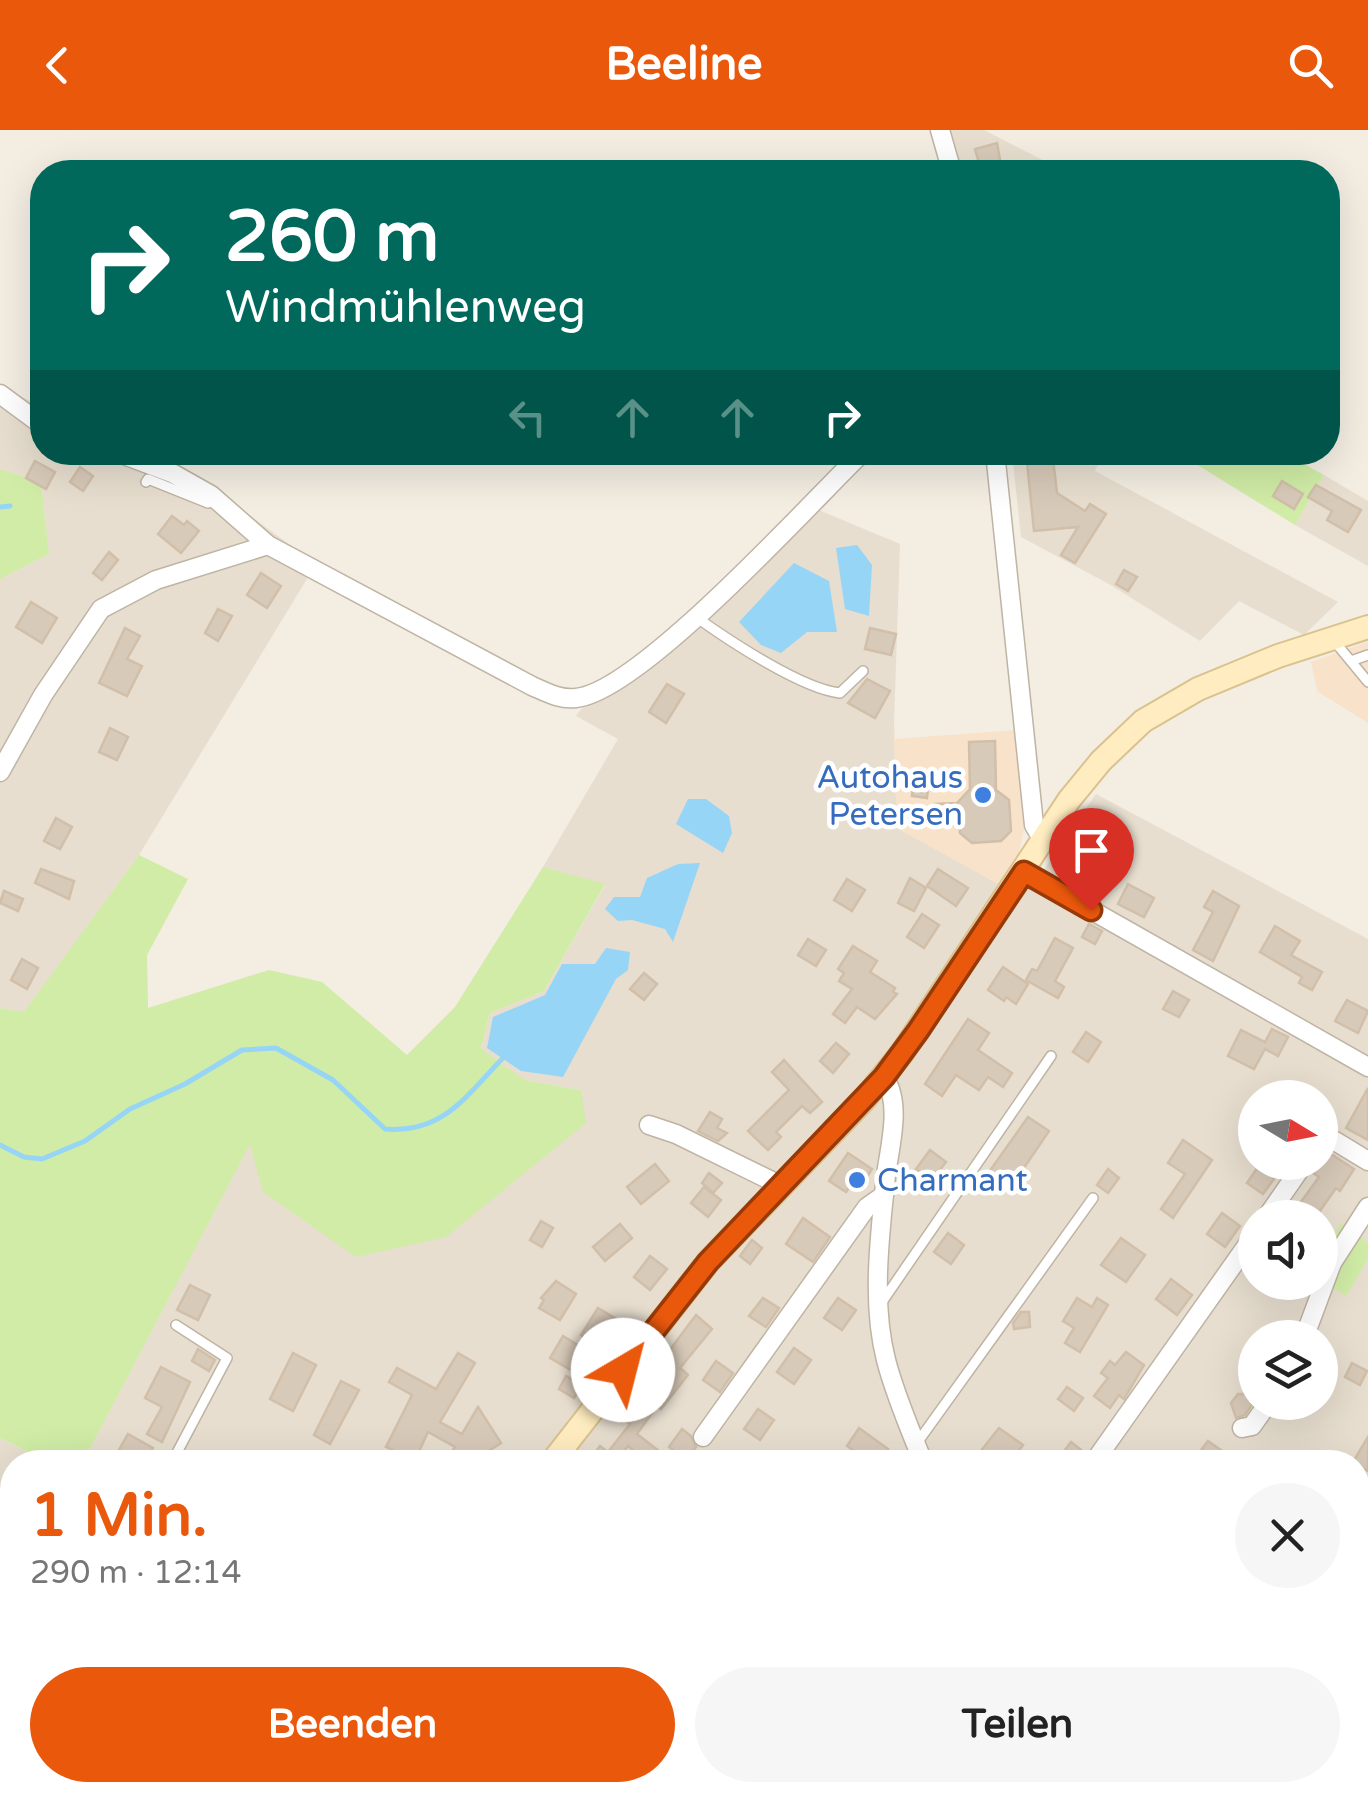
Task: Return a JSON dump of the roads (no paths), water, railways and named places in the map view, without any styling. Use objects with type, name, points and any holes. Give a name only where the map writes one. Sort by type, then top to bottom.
[{"type":"main road","points":[[561,1450],[664,1315],[780,1185],[884,1077],[1085,780],[1143,721],[1198,688],[1368,627]]},
{"type":"street","points":[[940,130],[949,160]]},
{"type":"street","points":[[0,394],[30,415]]},
{"type":"street","points":[[151,465],[211,495],[268,545],[554,696],[576,698],[596,692],[696,617],[850,465]]},
{"type":"street","points":[[996,465],[1034,825],[1043,840]]},
{"type":"street","points":[[0,772],[43,695],[100,609],[156,580],[268,545]]},
{"type":"street","points":[[1024,872],[1368,1066]]},
{"type":"street","points":[[884,1077],[890,1086],[893,1112],[878,1308],[886,1359],[918,1450]]},
{"type":"street","points":[[650,1125],[780,1185]]},
{"type":"street","points":[[1338,1144],[1368,1160]]},
{"type":"street","points":[[703,1438],[867,1207],[884,1195]]},
{"type":"street","points":[[1311,1320],[1332,1263],[1368,1208]]},
{"type":"street","points":[[1102,1450],[1238,1258]]},
{"type":"street","points":[[1242,1428],[1252,1426],[1256,1420]]},
{"type":"lane","points":[[146,482],[148,478],[196,496],[252,531]]},
{"type":"lane","points":[[696,617],[779,668],[830,692],[840,693],[863,671]]},
{"type":"lane","points":[[1332,638],[1368,682]]},
{"type":"lane","points":[[1351,661],[1368,655]]},
{"type":"lane","points":[[1351,661],[1368,666]]},
{"type":"lane","points":[[878,1308],[1051,1056]]},
{"type":"lane","points":[[916,1444],[1093,1198]]},
{"type":"lane","points":[[176,1325],[227,1358],[178,1450]]},
{"type":"water","points":[[857,545],[872,565],[869,616],[845,609],[836,548]]},
{"type":"water","points":[[794,563],[829,581],[837,632],[807,632],[781,653],[761,645],[739,622]]},
{"type":"water","points":[[688,799],[706,799],[729,816],[732,833],[723,853],[676,824]]},
{"type":"water","points":[[700,863],[673,942],[665,929],[632,920],[618,921],[605,909],[614,897],[640,897],[647,878],[678,864]]},
{"type":"water","points":[[606,948],[630,952],[628,970],[616,979],[563,1077],[521,1071],[487,1048],[493,1017],[545,995],[562,964],[595,964]]},
{"type":"waterway","points":[[0,507],[10,506]]},
{"type":"waterway","points":[[0,1145],[24,1157],[42,1159],[85,1141],[130,1109],[185,1084],[242,1050],[276,1048],[333,1080],[385,1129],[405,1129],[438,1119],[464,1099],[502,1059]]},
{"type":"place","name":"Autohaus Petersen","points":[[983,795]]},
{"type":"place","name":"Charmant","points":[[857,1180]]}]
